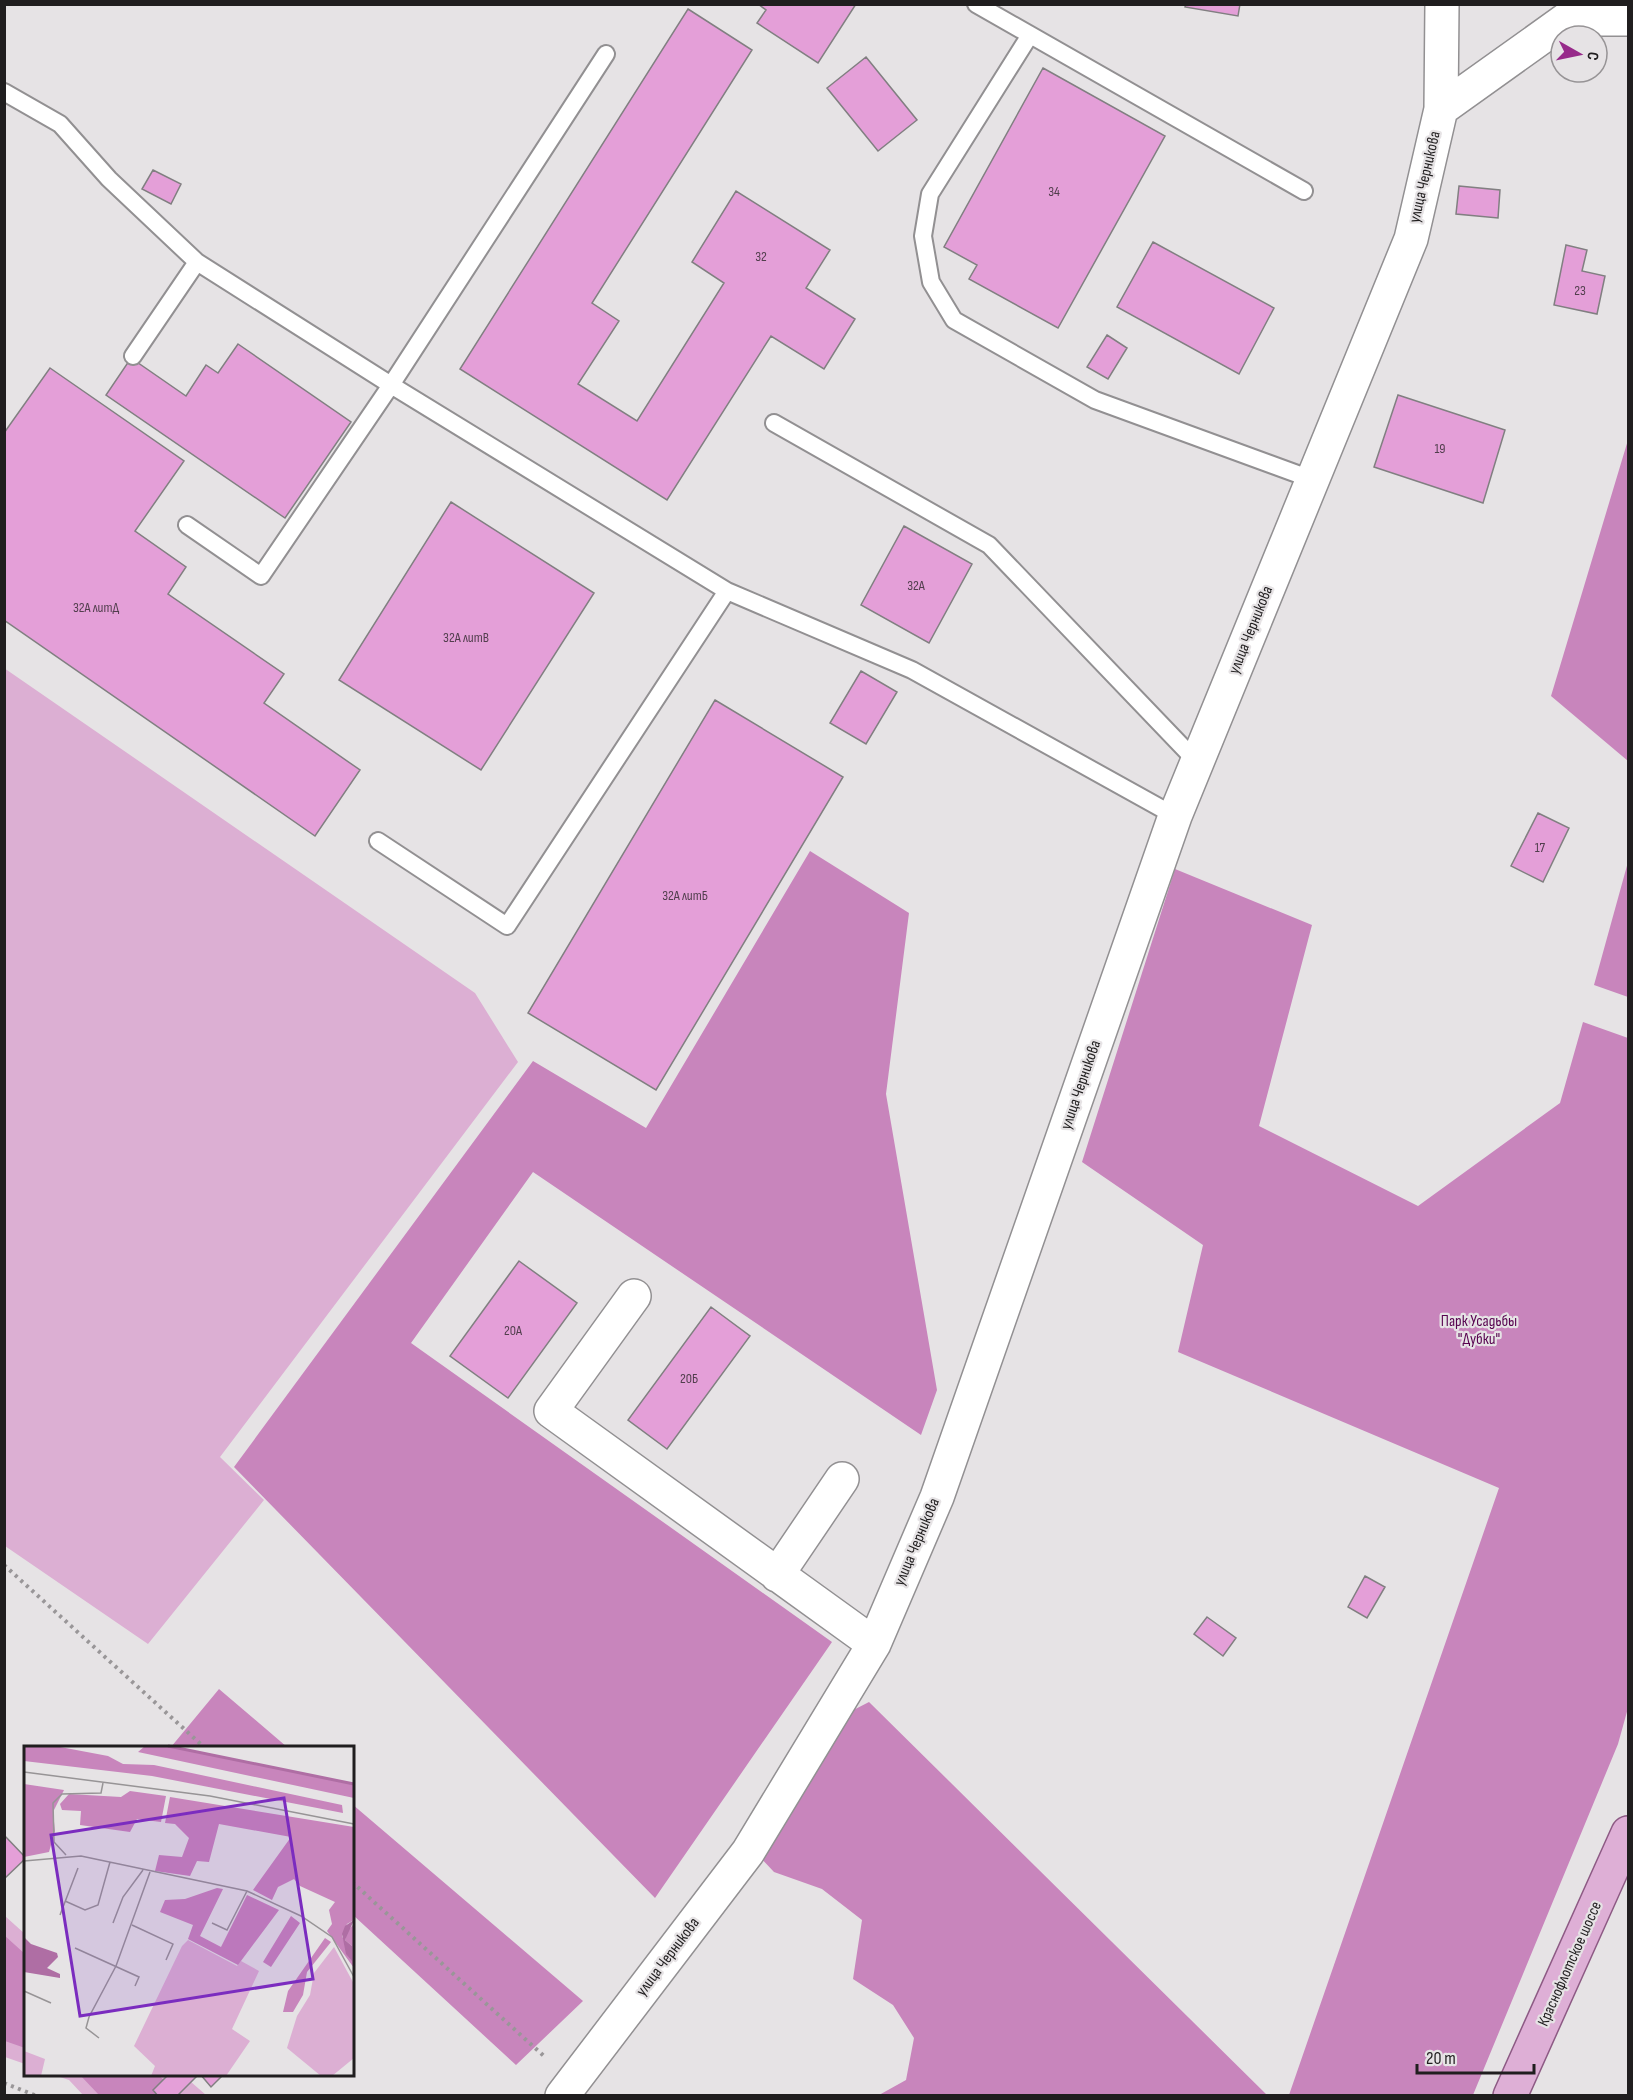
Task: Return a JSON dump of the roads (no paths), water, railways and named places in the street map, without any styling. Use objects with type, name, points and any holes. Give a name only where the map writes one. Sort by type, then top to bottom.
[{"type":"main road","name":"Краснофлотское шоссе","points":[[1510,2096],[1629,1833]]},
{"type":"street","name":"улица Черникова","points":[[567,2089],[747,1852],[874,1644],[937,1497],[1175,816],[1411,239],[1441,109],[1442,4]]},
{"type":"street","points":[[1441,109],[1555,12],[1629,19]]},
{"type":"street","points":[[634,1296],[551,1411],[874,1644]]},
{"type":"street","points":[[777,1575],[842,1479]]},
{"type":"lane","points":[[976,4],[1304,191]]},
{"type":"lane","points":[[1030,35],[930,194],[923,236],[931,282],[954,321],[1095,400],[1311,479]]},
{"type":"lane","points":[[187,525],[261,576],[391,385],[606,54]]},
{"type":"lane","points":[[4,92],[60,124],[109,179],[197,262],[391,385],[727,591],[912,670],[1175,816]]},
{"type":"lane","points":[[133,356],[197,262]]},
{"type":"lane","points":[[774,423],[989,544],[1197,764]]},
{"type":"lane","points":[[378,841],[507,926],[727,591]]},
{"type":"park label","name":"Парк Усадьбы \"Дубки\"","points":[[1479,1330]]}]
